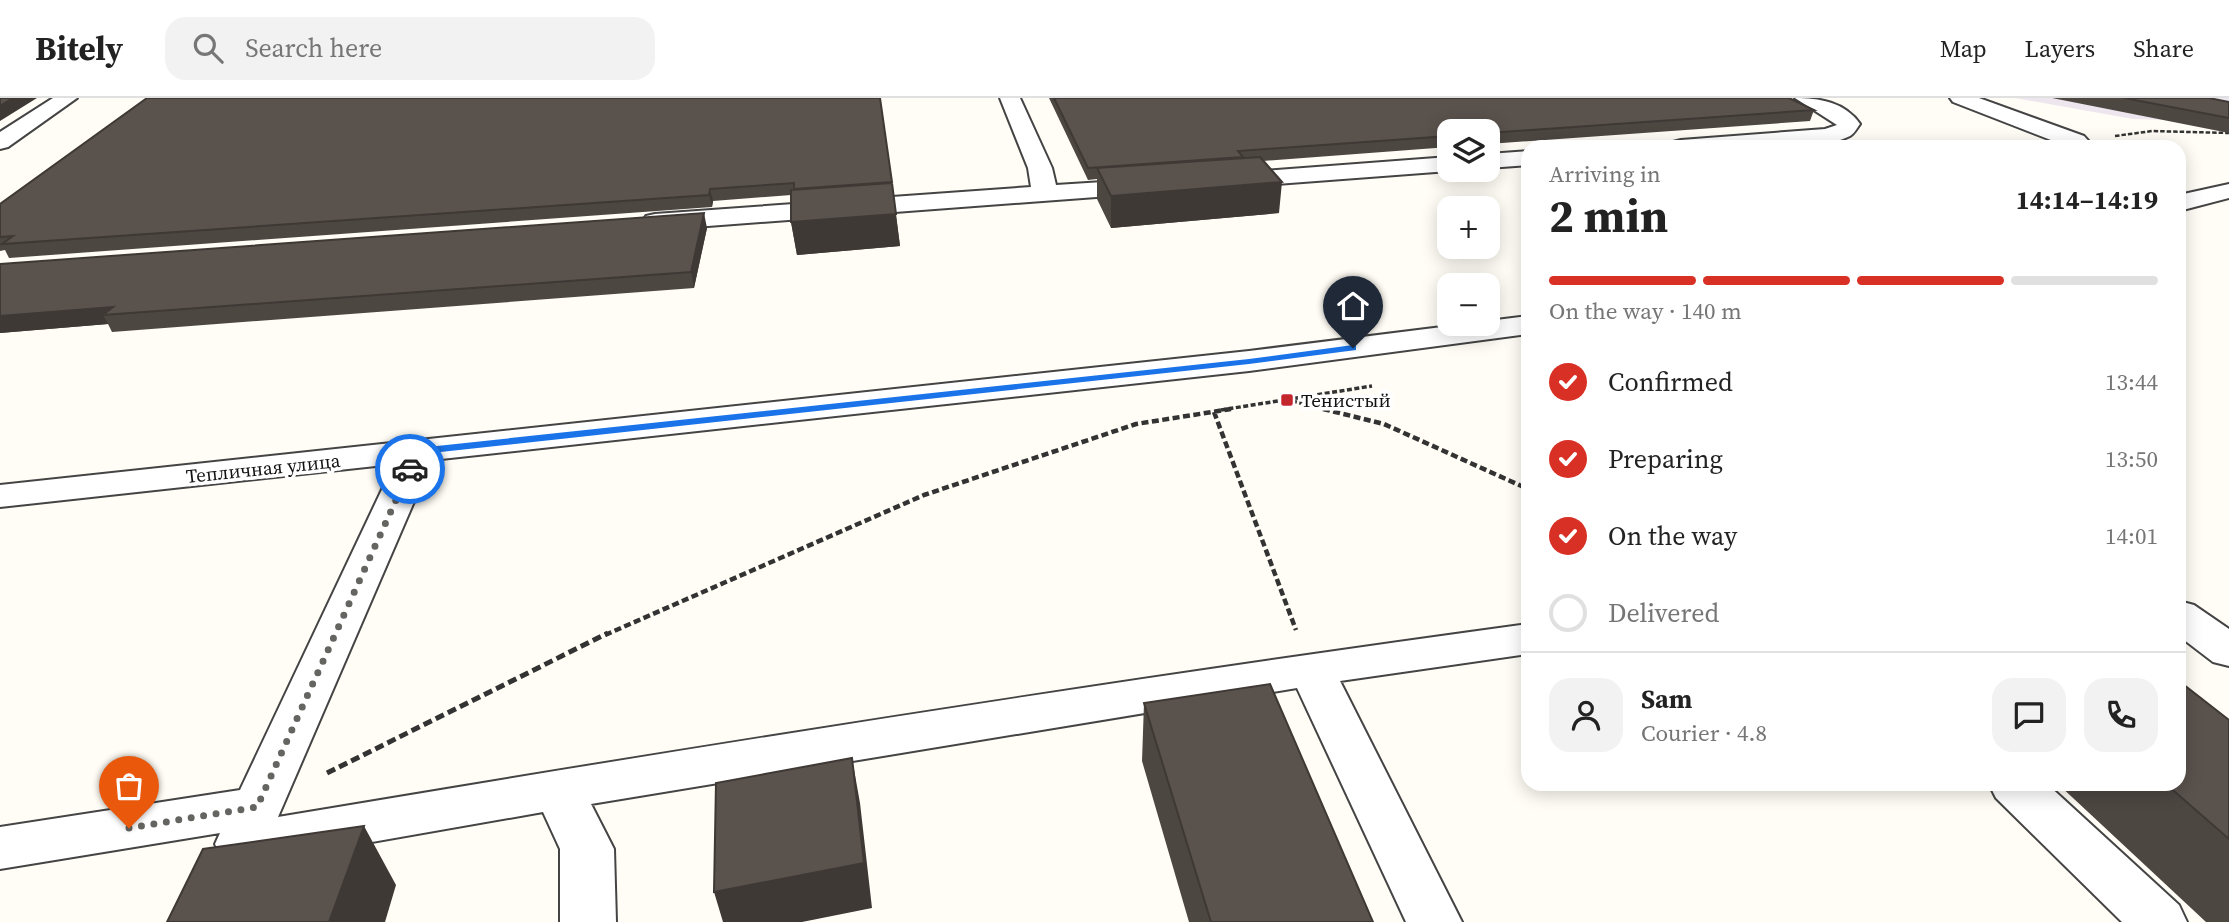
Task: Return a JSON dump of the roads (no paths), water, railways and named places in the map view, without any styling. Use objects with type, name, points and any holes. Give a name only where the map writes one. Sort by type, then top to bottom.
[{"type":"street","points":[[0,142],[68,98]]},
{"type":"street","points":[[1010,98],[1040,168],[1045,194]]},
{"type":"street","points":[[1773,140],[1826,136],[1844,131],[1849,124],[1835,113],[1805,98]]},
{"type":"street","points":[[1959,98],[2069,140]]},
{"type":"street","points":[[1500,160],[1521,159]]},
{"type":"street","points":[[1198,183],[1437,165]]},
{"type":"street","points":[[627,224],[1170,185]]},
{"type":"street","points":[[2186,202],[2229,191]]},
{"type":"street","name":"Тепличная улица","points":[[0,496],[1249,362],[1521,326]]},
{"type":"street","points":[[240,847],[418,451]]},
{"type":"street","points":[[2186,620],[2229,650]]},
{"type":"street","points":[[0,848],[240,847],[558,789],[1311,668],[1521,640]]},
{"type":"street","points":[[1311,668],[1434,922]]},
{"type":"street","points":[[558,789],[587,849],[588,922]]},
{"type":"street","points":[[2021,791],[2159,922]]},
{"type":"place","name":"Тенистый","points":[[1287,400]]}]
